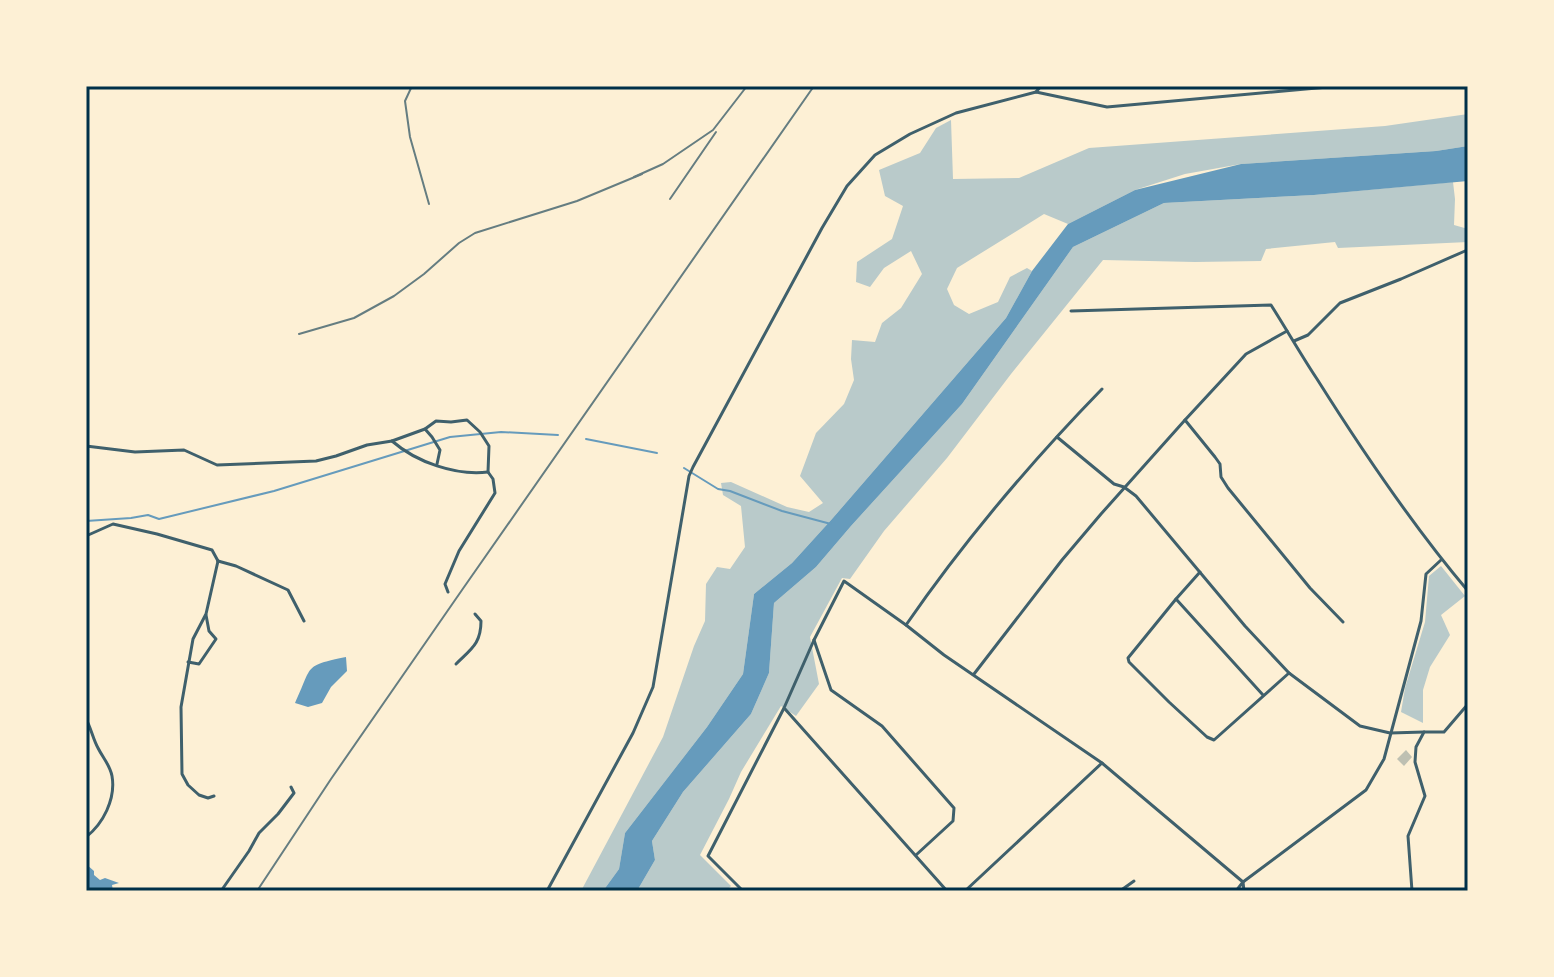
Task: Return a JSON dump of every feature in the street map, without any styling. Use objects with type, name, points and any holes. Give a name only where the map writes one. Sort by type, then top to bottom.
[{"type":"street","points":[[1036,92],[1041,86]]},
{"type":"street","points":[[547,891],[633,733],[653,687],[693,467],[822,228],[847,186],[875,155],[910,134],[956,113],[1036,92],[1107,107],[1339,86]]},
{"type":"street","points":[[1294,341],[1308,335],[1340,303],[1468,251]]},
{"type":"street","points":[[1071,311],[1271,305],[1360,444],[1441,560],[1468,591]]},
{"type":"street","points":[[973,675],[1062,560],[1185,420],[1246,354],[1287,331]]},
{"type":"street","points":[[906,625],[940,577],[1057,437],[1102,389]]},
{"type":"street","points":[[86,446],[135,452],[184,450],[217,465],[316,461],[367,445],[392,441],[425,429],[436,421],[467,420],[489,446],[488,472],[493,479],[495,493],[459,551],[445,584],[448,592]]},
{"type":"street","points":[[1185,420],[1220,464],[1221,477],[1228,488],[1310,588],[1343,622]]},
{"type":"street","points":[[425,429],[440,450],[437,464]]},
{"type":"street","points":[[1057,437],[1114,484],[1136,496],[1245,626],[1289,673],[1360,726],[1390,733],[1444,732],[1468,704]]},
{"type":"street","points":[[392,441],[420,460],[475,473],[488,472]]},
{"type":"street","points":[[86,536],[113,524],[212,550],[218,561],[288,590],[304,621]]},
{"type":"street","points":[[1236,891],[1243,882],[1366,790],[1384,759],[1421,621],[1426,574],[1441,560]]},
{"type":"street","points":[[214,796],[199,795],[182,774],[181,707],[193,639],[206,614],[218,561]]},
{"type":"street","points":[[1200,572],[1128,658],[1129,662],[1207,737],[1214,740],[1289,673]]},
{"type":"street","points":[[743,891],[708,856],[784,708],[844,581],[973,675],[1102,763],[1243,882],[1244,891]]},
{"type":"street","points":[[1176,599],[1263,695]]},
{"type":"street","points":[[188,662],[199,664],[216,639],[209,631],[206,614]]},
{"type":"street","points":[[456,664],[476,644],[481,634],[481,621],[475,614]]},
{"type":"street","points":[[814,640],[831,690],[882,726],[954,808],[953,821],[916,855]]},
{"type":"street","points":[[784,708],[947,891]]},
{"type":"street","points":[[86,719],[112,776],[112,794],[98,828],[86,837]]},
{"type":"street","points":[[1412,891],[1408,836],[1425,796],[1415,762],[1416,747],[1424,732]]},
{"type":"street","points":[[965,891],[1102,763]]},
{"type":"street","points":[[221,891],[259,833],[294,793],[291,787]]},
{"type":"street","points":[[1120,891],[1134,881]]},
{"type":"shaded area","points":[[1468,114],[1468,146],[1436,151],[1241,164],[1185,174],[1135,190],[1068,224],[1044,214],[957,268],[947,289],[954,305],[969,314],[998,302],[1010,277],[1027,268],[1032,271],[1006,318],[792,563],[754,594],[743,674],[707,727],[625,833],[619,869],[603,891],[581,891],[663,737],[705,621],[706,584],[717,567],[730,569],[745,547],[741,506],[723,495],[721,483],[731,482],[787,507],[809,512],[823,503],[800,476],[816,433],[844,404],[854,380],[852,340],[875,342],[882,323],[901,308],[922,274],[911,251],[884,268],[870,287],[856,282],[857,262],[892,239],[903,206],[885,196],[879,170],[920,153],[936,128],[951,120],[953,179],[1019,178],[1089,148],[1385,126]]},
{"type":"shaded area","points":[[1453,182],[1454,225],[1468,229],[1468,242],[1338,248],[1335,242],[1266,249],[1261,261],[1103,260],[947,458],[884,531],[850,579],[842,578],[810,637],[819,684],[796,716],[781,706],[741,772],[700,855],[731,886],[726,891],[637,891],[655,860],[652,841],[683,792],[751,714],[769,673],[774,603],[816,567],[962,404],[1073,247],[1164,203],[1314,195]]},
{"type":"shaded area","points":[[1441,566],[1465,596],[1441,615],[1450,635],[1430,667],[1423,690],[1423,723],[1401,712],[1425,622],[1429,576]]},
{"type":"water","points":[[1468,146],[1468,181],[1314,195],[1164,203],[1073,247],[962,404],[816,567],[774,603],[769,673],[751,714],[683,792],[652,841],[655,860],[637,891],[603,891],[619,869],[625,833],[707,727],[743,674],[754,594],[792,563],[1006,318],[1032,271],[1068,224],[1135,190],[1241,164],[1436,151]]},
{"type":"water","points":[[346,657],[347,671],[331,687],[322,703],[308,707],[295,703],[307,675],[315,666]]},
{"type":"water","points":[[86,864],[100,880],[105,878],[119,883],[112,885],[113,891],[86,889]]},
{"type":"building","points":[[1406,750],[1412,757],[1404,766],[1397,759]]},
{"type":"waterway","points":[[86,521],[148,515],[159,519],[274,491],[450,437],[501,432],[558,435]]},
{"type":"waterway","points":[[586,439],[657,453]]},
{"type":"waterway","points":[[684,468],[718,489],[831,524]]},
{"type":"railway","points":[[412,86],[405,101],[410,137],[429,204]]},
{"type":"railway","points":[[634,177],[663,164],[713,130],[747,86]]},
{"type":"railway","points":[[257,891],[331,779],[814,86]]},
{"type":"railway","points":[[670,199],[716,132]]},
{"type":"railway","points":[[299,334],[354,318],[394,296],[475,233],[577,201],[642,174]]}]
